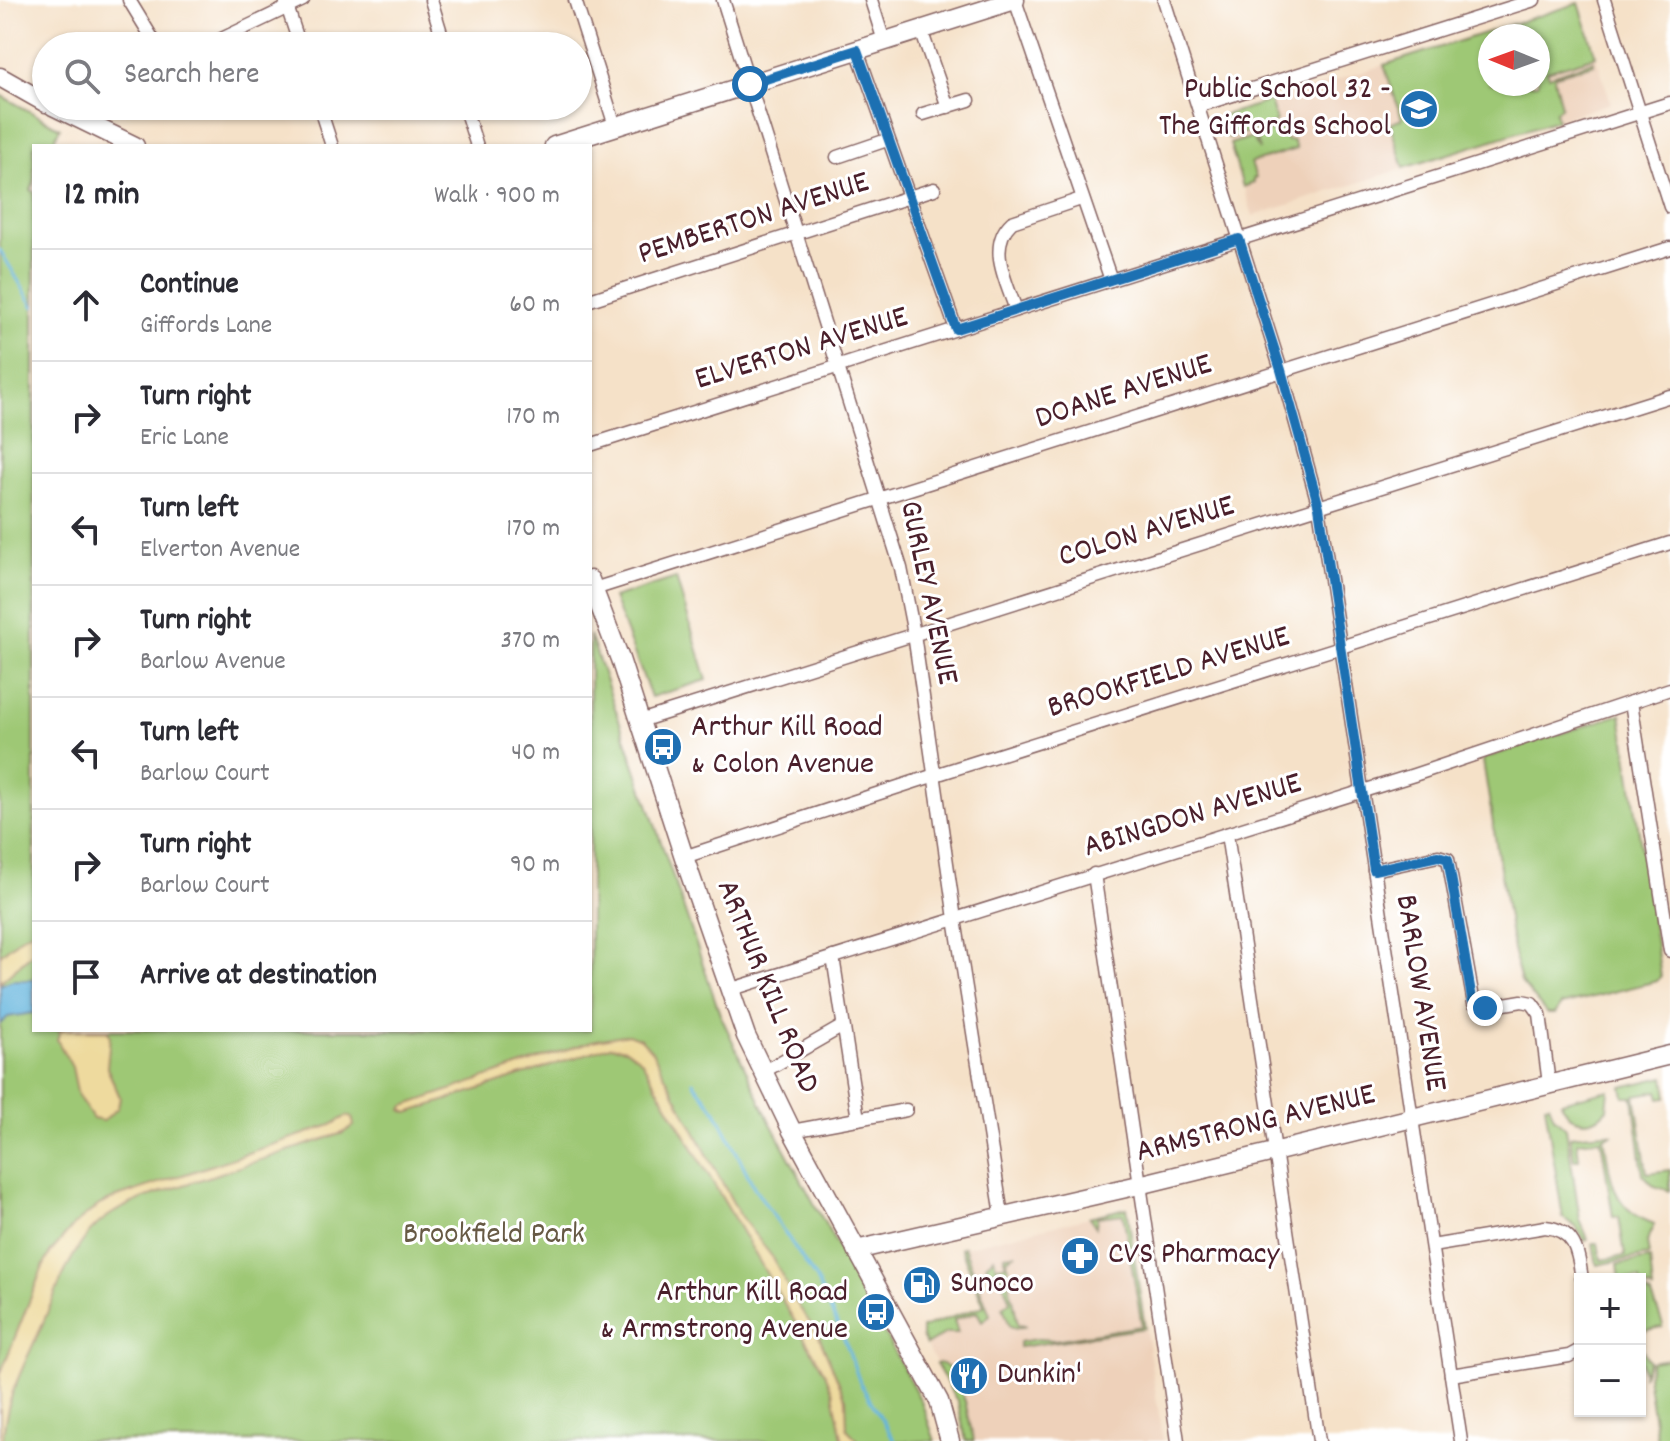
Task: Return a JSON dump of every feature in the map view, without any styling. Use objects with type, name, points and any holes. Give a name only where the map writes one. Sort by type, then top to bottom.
[{"type":"street","points":[[129,0],[148,32]]},
{"type":"street","points":[[233,32],[286,4],[303,0]]},
{"type":"street","points":[[431,0],[441,32]]},
{"type":"street","points":[[575,0],[585,32]]},
{"type":"street","name":"GURLEY AVENUE","points":[[723,0],[901,568],[914,634],[1002,1215]]},
{"type":"street","points":[[871,0],[884,41]]},
{"type":"street","points":[[560,144],[1015,0],[1111,280]]},
{"type":"street","name":"BARLOW AVENUE","points":[[1164,0],[1281,370],[1319,507],[1461,1441]]},
{"type":"street","points":[[1198,106],[1534,0]]},
{"type":"street","points":[[1604,0],[1670,207]]},
{"type":"street","points":[[286,4],[295,32]]},
{"type":"street","points":[[921,30],[948,107]]},
{"type":"street","points":[[857,50],[956,329]]},
{"type":"street","points":[[592,54],[615,126]]},
{"type":"street","points":[[0,77],[32,95]]},
{"type":"street","points":[[923,114],[969,100]]},
{"type":"street","name":"ELVERTON AVENUE","points":[[592,444],[1670,103]]},
{"type":"street","points":[[95,120],[132,144]]},
{"type":"street","points":[[324,120],[331,144]]},
{"type":"street","points":[[469,120],[476,144]]},
{"type":"street","points":[[837,157],[887,140]]},
{"type":"street","name":"PEMBERTON AVENUE","points":[[592,299],[934,189]]},
{"type":"street","points":[[1016,310],[999,250],[1004,229],[1012,222],[1081,199]]},
{"type":"street","name":"DOANE AVENUE","points":[[592,584],[881,498],[1670,248]]},
{"type":"street","name":"COLON AVENUE","points":[[640,721],[1670,396]]},
{"type":"street","name":"BROOKFIELD AVENUE","points":[[684,857],[1670,543]]},
{"type":"street","name":"ARTHUR KILL ROAD","points":[[592,584],[729,990],[763,1072],[939,1401],[950,1441]]},
{"type":"street","name":"ABINGDON AVENUE","points":[[729,990],[1227,834],[1670,689]]},
{"type":"street","points":[[1631,702],[1670,951]]},
{"type":"street","points":[[1227,834],[1319,1441]]},
{"type":"street","points":[[1374,870],[1445,857],[1449,862],[1474,1004],[1481,1008],[1522,1001],[1532,1003],[1540,1014],[1549,1084]]},
{"type":"street","points":[[1094,874],[1178,1441]]},
{"type":"street","points":[[833,957],[858,1119]]},
{"type":"street","points":[[763,1072],[843,1026]]},
{"type":"street","name":"ARMSTRONG AVENUE","points":[[856,1250],[1139,1185],[1670,1055]]},
{"type":"street","points":[[792,1131],[906,1110]]},
{"type":"street","points":[[1432,1246],[1545,1227],[1555,1228],[1564,1231],[1576,1246],[1581,1273]]},
{"type":"street","points":[[1451,1375],[1574,1353]]},
{"type":"shaded area","name":"Public School 32 - The Giffords School","points":[[1579,3],[1611,103],[1253,216],[1221,117],[1478,35],[1478,96],[1550,96],[1550,24],[1513,24]]},
{"type":"shaded area","points":[[1127,1208],[1163,1441],[966,1441],[958,1403],[922,1337],[922,1328],[984,1306],[961,1248]]},
{"type":"green space","points":[[1579,3],[1596,56],[1550,70],[1550,24],[1513,24]]},
{"type":"green space","points":[[1478,35],[1478,96],[1550,96],[1550,76],[1593,61],[1594,64],[1554,78],[1561,107],[1555,112],[1557,120],[1404,168],[1390,124],[1402,119],[1384,65]]},
{"type":"green space","name":"Brookfield Park","points":[[0,95],[32,113],[32,120],[45,120],[60,128],[52,144],[32,144],[32,1032],[592,1032],[592,641],[720,1014],[769,1120],[921,1401],[935,1441],[0,1441]]},
{"type":"green space","points":[[1270,101],[1276,121],[1273,124],[1228,138],[1221,116]]},
{"type":"green space","points":[[1283,129],[1287,141],[1293,140],[1296,149],[1251,163],[1256,178],[1253,179],[1254,183],[1243,187],[1230,144],[1252,137],[1259,150],[1256,136]]},
{"type":"green space","points":[[676,578],[707,680],[651,697],[613,598]]},
{"type":"green space","points":[[1621,714],[1661,977],[1657,981],[1561,1005],[1555,1014],[1547,1014],[1521,982],[1513,950],[1483,761]]},
{"type":"green space","points":[[1664,1077],[1667,1097],[1660,1098],[1658,1091],[1635,1095],[1647,1173],[1670,1170],[1670,1191],[1654,1186],[1643,1174],[1633,1097],[1624,1097],[1622,1087]]},
{"type":"green space","points":[[1609,1090],[1607,1109],[1588,1121],[1570,1115],[1561,1102]]},
{"type":"green space","points":[[1549,1104],[1554,1117],[1566,1128],[1580,1220],[1588,1239],[1585,1241],[1576,1227],[1563,1218],[1545,1105]]},
{"type":"green space","points":[[1613,1134],[1604,1137],[1615,1190],[1629,1210],[1655,1224],[1647,1242],[1649,1255],[1597,1265],[1593,1243],[1598,1243],[1601,1260],[1625,1256],[1619,1217],[1613,1217],[1601,1139],[1577,1142],[1579,1159],[1574,1160],[1570,1136]]},
{"type":"green space","points":[[1127,1208],[1145,1328],[1019,1347],[1019,1342],[1054,1340],[1142,1326],[1123,1214],[1097,1217],[1096,1227],[1089,1217]]},
{"type":"green space","points":[[964,1247],[990,1315],[982,1321],[977,1312],[954,1320],[958,1333],[946,1333],[926,1345],[922,1328],[984,1306],[961,1248]]},
{"type":"green space","points":[[1016,1254],[1007,1259],[1011,1296],[1018,1325],[1027,1326],[1016,1328],[1010,1326],[1003,1307],[1010,1301],[998,1269],[989,1271],[986,1264],[994,1257],[996,1266],[1005,1265],[1005,1255]]},
{"type":"green space","points":[[1650,1259],[1653,1290],[1646,1287],[1646,1273],[1619,1273],[1618,1264]]},
{"type":"green space","points":[[1646,1292],[1652,1296],[1663,1327],[1646,1330]]},
{"type":"green space","points":[[1669,1359],[1670,1441],[1657,1441],[1647,1376],[1651,1362]]},
{"type":"green space","points":[[936,1364],[952,1370],[965,1401],[974,1441],[966,1441],[958,1403]]},
{"type":"sand","points":[[32,931],[32,954],[0,982],[0,955]]},
{"type":"sand","points":[[59,1032],[108,1032],[110,1035],[107,1068],[120,1097],[118,1108],[103,1121],[93,1119],[78,1096],[72,1067],[57,1040]]},
{"type":"sand","points":[[628,1034],[641,1039],[652,1051],[739,1214],[773,1258],[795,1301],[819,1336],[846,1399],[847,1429],[859,1441],[844,1441],[842,1438],[833,1393],[825,1373],[641,1060],[626,1049],[610,1046],[408,1113],[402,1110],[404,1106],[592,1041]]},
{"type":"sand","points":[[347,1116],[352,1118],[354,1125],[343,1133],[147,1197],[99,1223],[79,1247],[61,1280],[17,1382],[7,1411],[3,1441],[0,1441],[0,1375],[42,1269],[50,1253],[74,1225],[99,1205],[117,1197],[331,1125]]},
{"type":"water","points":[[12,980],[32,980],[32,1013],[8,1017],[0,1024],[0,985]]},
{"type":"waterway","points":[[0,250],[32,304]]},
{"type":"waterway","points":[[693,1082],[716,1111],[754,1187],[816,1279],[846,1343],[860,1383],[895,1441]]},
{"type":"place","name":"Public School 32 - The Giffords School","points":[[1419,109]]},
{"type":"place","name":"Arthur Kill Road & Colon Avenue","points":[[663,747]]},
{"type":"place","name":"CVS Pharmacy","points":[[1080,1256]]},
{"type":"place","name":"Sunoco","points":[[922,1285]]},
{"type":"place","name":"Arthur Kill Road & Armstrong Avenue","points":[[876,1312]]},
{"type":"place","name":"Dunkin'","points":[[969,1376]]},
{"type":"route","points":[[750,84],[857,50],[956,329],[1239,239],[1313,478],[1374,870],[1438,856],[1448,859],[1472,999],[1477,1007],[1485,1008]]}]
